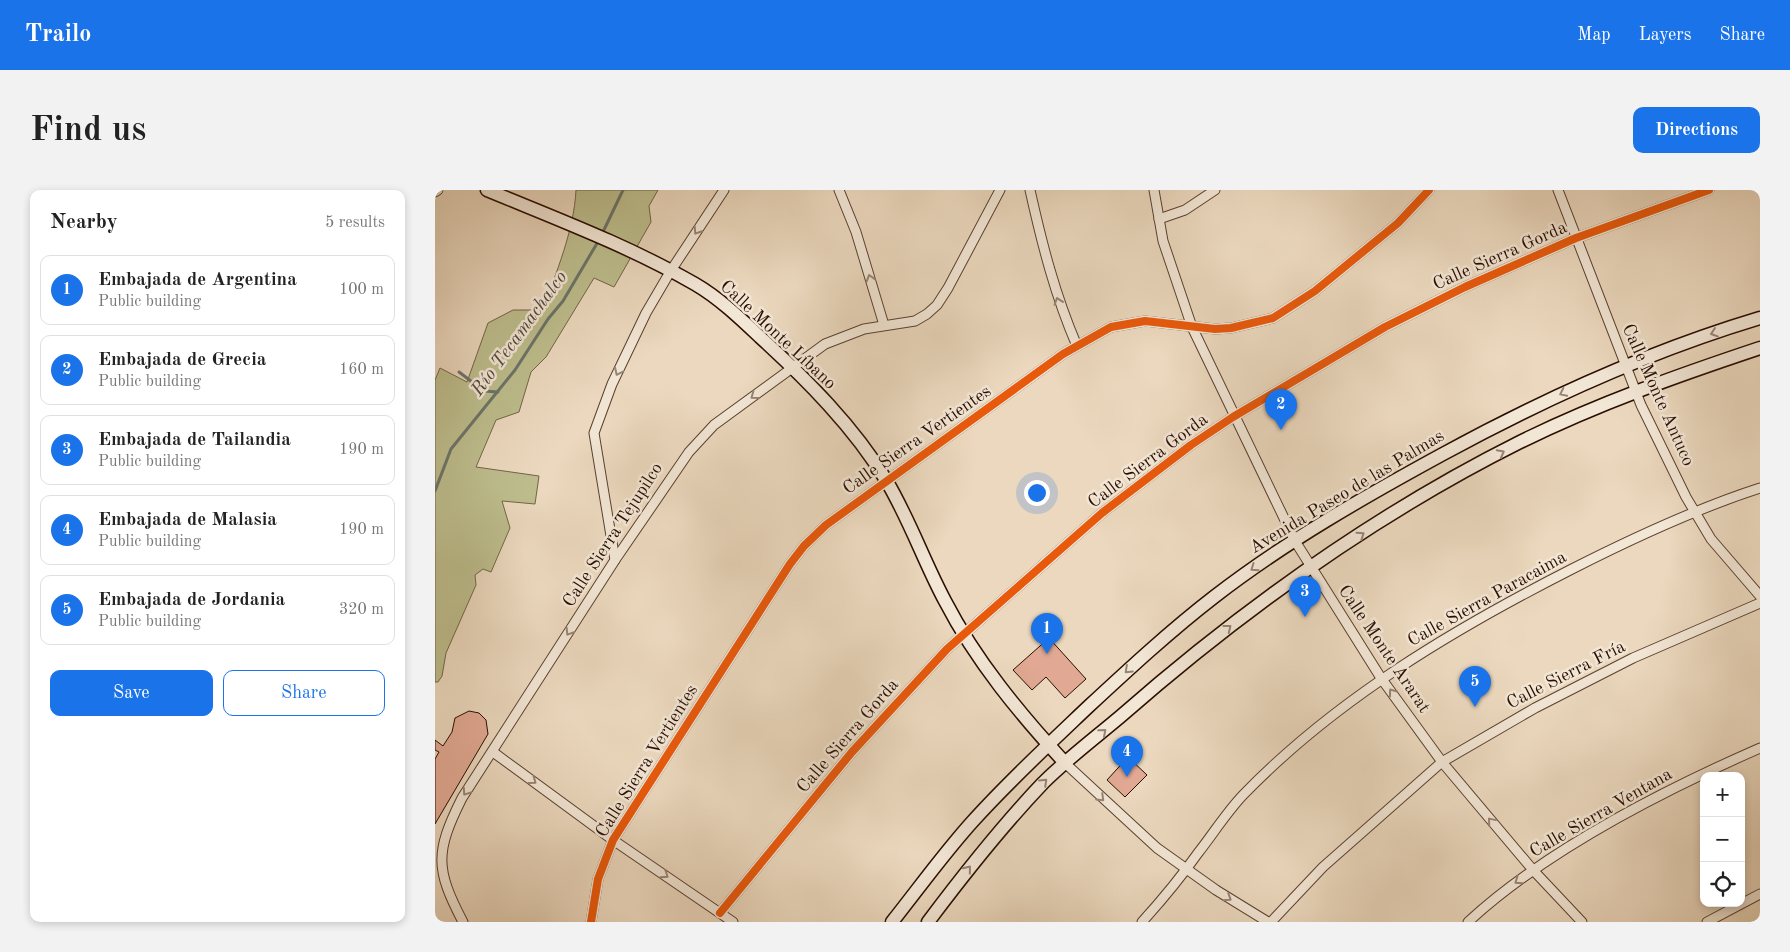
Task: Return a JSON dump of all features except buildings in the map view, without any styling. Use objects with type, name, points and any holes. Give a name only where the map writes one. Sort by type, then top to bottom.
[{"type":"main road","name":"Calle Monte Líbano","points":[[487,190],[640,254],[695,284],[714,297],[794,368],[834,411],[887,481],[946,603],[964,633],[986,667],[1048,745],[1066,764]]},
{"type":"main road","name":"Avenida Paseo de las Palmas","points":[[892,922],[972,822],[1048,745],[1182,623],[1215,596],[1345,509],[1473,438],[1564,392],[1625,366],[1760,318]]},
{"type":"main road","points":[[928,922],[994,836],[1046,780],[1199,650],[1277,590],[1376,525],[1502,452],[1551,428],[1636,392],[1760,348]]},
{"type":"street","points":[[615,560],[594,433],[612,384],[646,313],[670,272],[724,190]]},
{"type":"street","points":[[839,190],[856,232],[884,325]]},
{"type":"street","name":"Calle Sierra Tejupilco","points":[[463,922],[446,896],[440,881],[437,851],[449,820],[615,560],[676,469],[700,439],[726,417],[825,344],[864,329],[915,321],[937,306],[1000,190]]},
{"type":"street","points":[[1030,190],[1050,277],[1059,306],[1077,346]]},
{"type":"street","name":"Calle Monte Ararat","points":[[1153,190],[1163,241],[1192,327],[1233,417],[1295,541],[1381,678],[1442,762],[1533,870],[1579,921]]},
{"type":"street","points":[[1159,219],[1185,210],[1215,190]]},
{"type":"street","name":"Calle Sierra Vertientes","points":[[591,922],[598,879],[613,840],[790,564],[804,546],[826,525],[1077,346],[1111,327],[1128,323],[1164,322],[1215,329],[1251,325],[1273,318],[1294,306],[1398,223],[1429,190]]},
{"type":"street","name":"Calle Monte Antuco","points":[[1558,190],[1625,366],[1693,512],[1711,538],[1760,596]]},
{"type":"street","name":"Calle Sierra Gorda","points":[[719,913],[852,752],[964,633],[1102,513],[1191,445],[1233,417],[1385,327],[1498,271],[1576,238],[1709,190]]},
{"type":"street","name":"Calle Sierra Paracaima","points":[[1142,922],[1186,870],[1216,827],[1242,796],[1284,756],[1381,678],[1535,588],[1693,512],[1760,488]]},
{"type":"street","name":"Calle Sierra Fría","points":[[1270,922],[1323,868],[1442,762],[1535,708],[1594,677],[1690,632],[1760,603]]},
{"type":"street","name":"Calle Sierra Ventana","points":[[1469,922],[1498,896],[1533,870],[1679,786],[1760,748]]},
{"type":"street","points":[[493,752],[613,840],[733,922]]},
{"type":"street","name":"Calle Monte Líbano","points":[[1066,764],[1133,828],[1186,870],[1270,922]]},
{"type":"street","points":[[1707,922],[1760,894]]},
{"type":"green space","points":[[576,190],[658,190],[649,206],[651,222],[614,287],[594,278],[546,357],[531,372],[519,412],[496,420],[476,467],[539,476],[535,504],[502,501],[510,528],[491,572],[483,569],[475,575],[476,585],[446,653],[442,676],[438,682],[435,682],[435,380],[440,368],[467,382],[488,323],[513,310],[543,310],[568,236],[575,205]]},
{"type":"waterway","name":"Río Tecamachalco","points":[[602,234],[623,190]]},
{"type":"waterway","name":"Río Tecamachalco","points":[[435,491],[451,449],[515,370],[548,319],[563,301],[599,240]]},
{"type":"waterway","points":[[459,372],[484,391],[498,392]]},
{"type":"cycle path","points":[[591,922],[598,879],[613,840],[790,564],[804,546],[826,525],[1063,354],[1111,327],[1145,321],[1215,329],[1231,328],[1273,318],[1315,291],[1398,223],[1429,190]]},
{"type":"cycle path","points":[[720,913],[852,752],[947,649],[1102,513],[1191,445],[1233,417],[1385,327],[1465,287],[1576,238],[1709,190]]},
{"type":"place","name":"Embajada de Grecia","points":[[1281,430]]},
{"type":"place","name":"Embajada de Tailandia","points":[[1305,617]]},
{"type":"place","name":"Embajada de Argentina","points":[[1047,654]]},
{"type":"place","name":"Embajada de Jordania","points":[[1475,707]]},
{"type":"place","name":"Embajada de Malasia","points":[[1127,777]]}]
